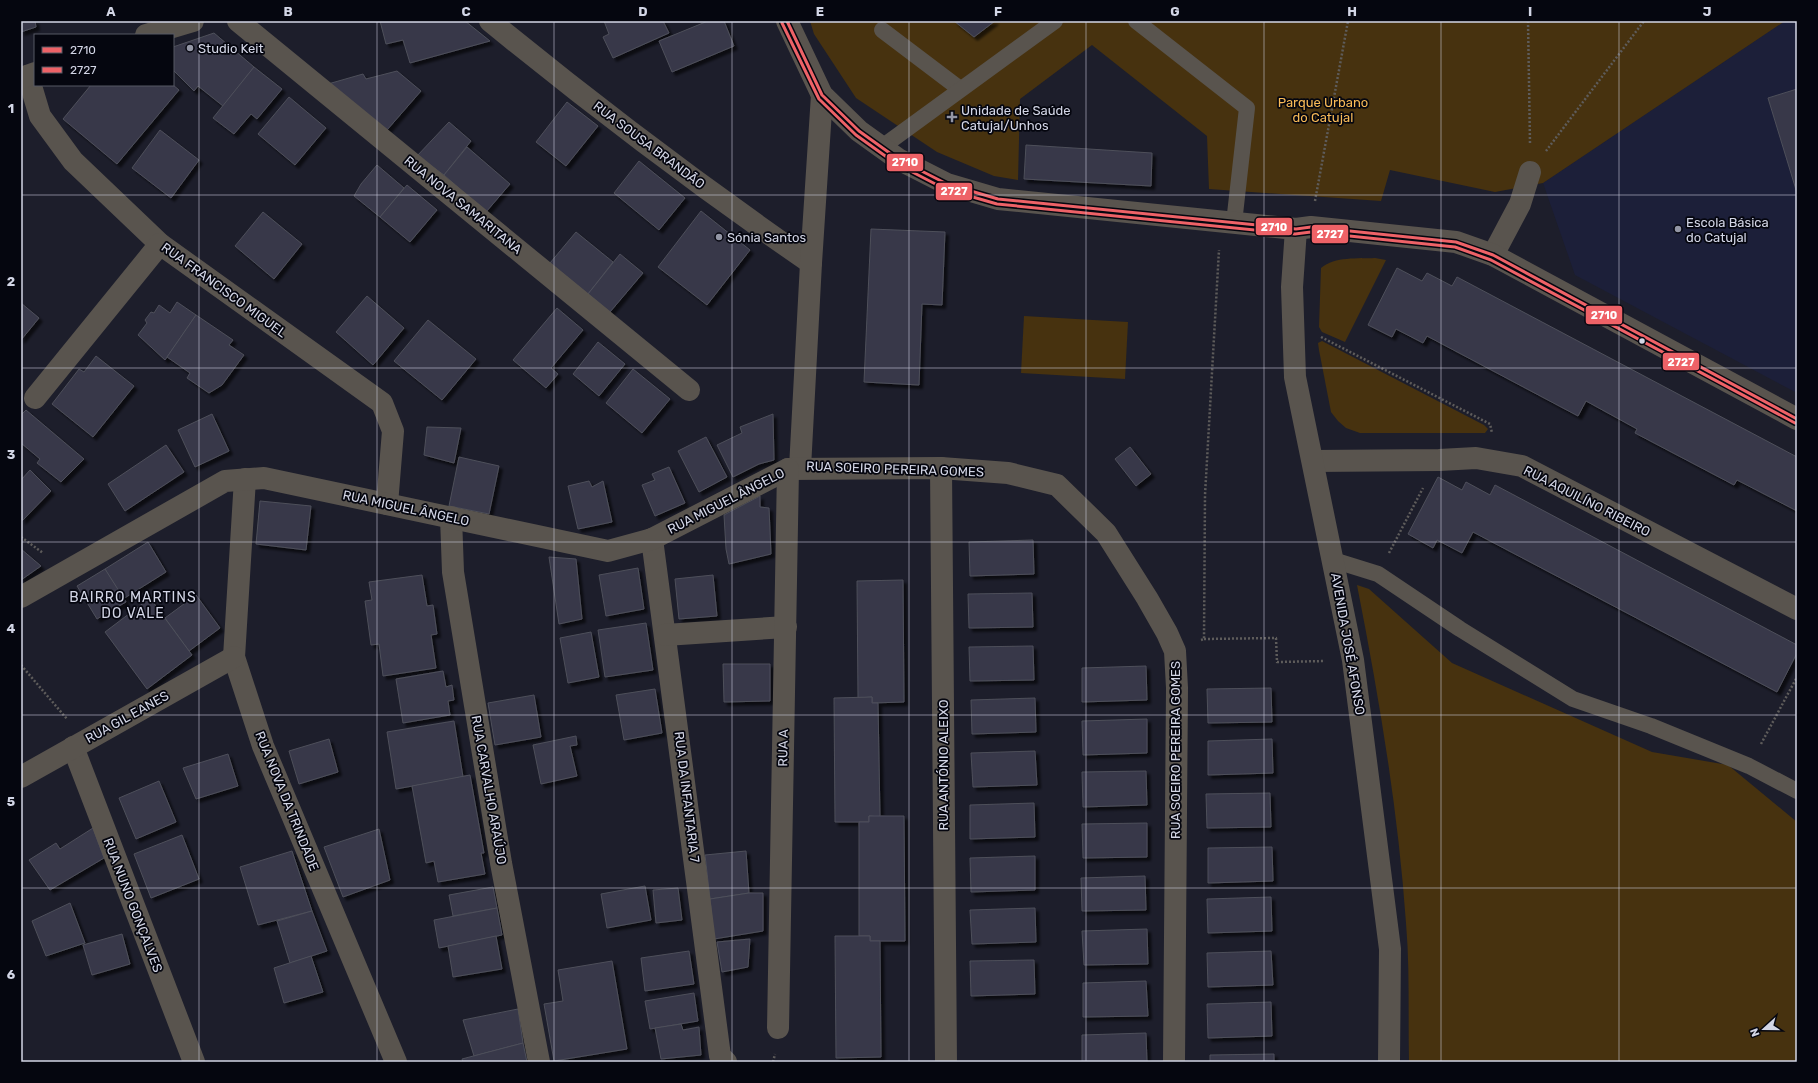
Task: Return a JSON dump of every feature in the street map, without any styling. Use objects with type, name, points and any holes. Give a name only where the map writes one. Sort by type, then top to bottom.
[{"type":"street","points":[[141,34],[147,21]]},
{"type":"street","points":[[149,34],[193,21]]},
{"type":"street","name":"RUA NOVA SAMARITANA","points":[[238,21],[689,390]]},
{"type":"street","name":"RUA SOUSA BRANDÃO","points":[[490,21],[543,64],[733,209],[811,263]]},
{"type":"street","points":[[787,21],[822,95],[859,131],[882,148],[898,159],[948,184],[998,199],[1227,222],[1456,242],[1493,255],[1797,419]]},
{"type":"street","name":"RUA FRANCISCO MIGUEL","points":[[28,76],[40,116],[72,161],[160,244],[382,403],[393,431],[387,504]]},
{"type":"street","name":"RUA SOEIRO PEREIRA GOMES","points":[[822,95],[811,263],[794,468],[941,468],[1008,473],[1057,485],[1106,533],[1155,612],[1175,651],[1177,688],[1174,1062]]},
{"type":"street","points":[[1493,255],[1520,204],[1530,172]]},
{"type":"street","name":"AVENIDA JOSÉ AFONSO","points":[[1303,228],[1292,287],[1295,377],[1353,660],[1390,950],[1389,1062]]},
{"type":"street","points":[[34,398],[160,244]]},
{"type":"street","name":"RUA AQUILÍNO RIBEIRO","points":[[1313,461],[1439,460],[1476,458],[1522,466],[1797,609]]},
{"type":"street","name":"RUA MIGUEL ÂNGELO","points":[[21,596],[225,481],[264,478],[608,551],[652,539],[794,468]]},
{"type":"street","name":"RUA A","points":[[778,1028],[786,627],[794,468]]},
{"type":"street","name":"RUA ANTÓNIO ALEIXO","points":[[941,468],[946,1062]]},
{"type":"street","name":"RUA NOVA DA TRINDADE","points":[[245,479],[234,657],[263,746],[396,1062]]},
{"type":"street","name":"RUA CARVALHO ARAÚJO","points":[[451,517],[453,572],[501,863],[539,1062]]},
{"type":"street","name":"RUA DA INFANTARIA 7","points":[[652,539],[723,1059]]},
{"type":"street","points":[[665,634],[786,627]]},
{"type":"street","name":"RUA GIL EANES","points":[[21,777],[234,657]]},
{"type":"street","name":"RUA NUNO GONÇALVES","points":[[79,744],[194,1062]]},
{"type":"lane","points":[[882,148],[1054,21]]},
{"type":"lane","points":[[1136,21],[1247,108],[1227,222]]},
{"type":"lane","points":[[882,30],[960,89]]},
{"type":"lane","points":[[1333,560],[1378,574],[1460,629],[1573,699],[1651,726],[1749,766],[1797,791]]},
{"type":"path","points":[[1303,228],[1348,21]]},
{"type":"path","points":[[1528,21],[1530,172]]},
{"type":"path","points":[[1530,172],[1644,21]]},
{"type":"path","points":[[1204,639],[1205,495],[1227,222]]},
{"type":"path","points":[[1293,332],[1314,333],[1490,424],[1500,462]]},
{"type":"path","points":[[1378,574],[1439,460]]},
{"type":"path","points":[[1175,651],[1204,639],[1276,638],[1277,662],[1353,660]]},
{"type":"path","points":[[21,665],[79,744]]},
{"type":"path","points":[[1749,766],[1797,677]]},
{"type":"shaded area","name":"Escola Básica do Catujal","points":[[1785,21],[1797,21],[1797,393],[1575,275],[1543,183]]},
{"type":"green space","name":"Parque Urbano do Catujal","points":[[810,21],[1785,21],[1543,183],[1495,192],[1390,170],[1381,201],[1209,189],[1207,136],[1092,45],[1020,99],[1018,180],[994,176],[937,152],[856,98],[814,34]]},
{"type":"green space","points":[[1375,258],[1386,260],[1345,342],[1322,332],[1319,327],[1321,268],[1327,264],[1340,260]]},
{"type":"green space","points":[[1024,316],[1128,322],[1125,379],[1021,373]]},
{"type":"green space","points":[[1322,341],[1484,425],[1488,429],[1485,433],[1360,433],[1346,428],[1331,412],[1318,343]]},
{"type":"green space","points":[[1357,585],[1369,589],[1452,663],[1652,752],[1728,765],[1797,822],[1797,1062],[1409,1062],[1407,940],[1398,838],[1387,753]]},
{"type":"building","points":[[21,21],[35,21],[36,27],[21,32]]},
{"type":"building","points":[[380,21],[465,21],[490,41],[410,63],[403,40],[386,44]]},
{"type":"building","points":[[604,21],[663,21],[669,33],[613,58],[603,37],[609,34]]},
{"type":"building","points":[[708,21],[724,21],[734,46],[672,72],[659,41]]},
{"type":"building","points":[[954,21],[995,21],[974,37]]},
{"type":"building","points":[[214,33],[254,67],[223,106],[198,86],[194,91],[174,71],[174,47]]},
{"type":"building","points":[[254,67],[282,89],[257,119],[251,114],[234,134],[213,118]]},
{"type":"building","points":[[397,71],[421,91],[387,130],[328,84],[363,74],[366,79]]},
{"type":"building","points":[[90,86],[174,86],[179,90],[117,164],[63,119]]},
{"type":"building","points":[[1797,89],[1797,193],[1768,98]]},
{"type":"building","points":[[289,97],[326,128],[295,165],[258,134]]},
{"type":"building","points":[[567,102],[598,126],[566,166],[536,142]]},
{"type":"building","points":[[449,122],[471,141],[444,175],[417,156]]},
{"type":"building","points":[[160,130],[199,160],[171,198],[132,168]]},
{"type":"building","points":[[1026,145],[1152,153],[1151,186],[1024,179]]},
{"type":"building","points":[[467,147],[510,184],[486,212],[444,175]]},
{"type":"building","points":[[639,161],[685,198],[659,230],[614,193]]},
{"type":"building","points":[[377,165],[404,188],[380,217],[354,196],[361,184]]},
{"type":"building","points":[[407,185],[437,210],[410,242],[380,217]]},
{"type":"building","points":[[701,211],[750,250],[707,305],[658,267]]},
{"type":"building","points":[[263,212],[302,244],[274,279],[235,246]]},
{"type":"building","points":[[871,229],[945,232],[942,305],[922,304],[919,385],[864,382]]},
{"type":"building","points":[[576,232],[613,262],[588,294],[550,263]]},
{"type":"building","points":[[620,254],[643,273],[610,312],[588,294]]},
{"type":"building","points":[[1397,268],[1422,281],[1427,273],[1452,286],[1457,277],[1797,457],[1797,511],[1737,480],[1734,485],[1635,433],[1637,429],[1586,401],[1578,416],[1427,336],[1423,343],[1396,329],[1392,337],[1368,325]]},
{"type":"building","points":[[367,296],[404,328],[373,365],[336,332]]},
{"type":"building","points":[[177,302],[196,315],[165,360],[138,335],[147,323],[145,320],[151,312],[154,313],[159,305],[170,313]]},
{"type":"building","points":[[21,303],[39,318],[21,340]]},
{"type":"building","points":[[557,308],[583,330],[551,368],[558,374],[546,388],[513,360]]},
{"type":"building","points":[[196,315],[233,340],[229,345],[244,355],[222,385],[209,393],[187,378],[190,373],[167,357]]},
{"type":"building","points":[[428,320],[476,359],[442,400],[394,361]]},
{"type":"building","points":[[598,342],[625,364],[599,396],[573,374]]},
{"type":"building","points":[[96,356],[134,386],[93,437],[52,404],[79,369],[84,372]]},
{"type":"building","points":[[633,369],[670,399],[642,433],[606,403]]},
{"type":"building","points":[[26,410],[84,459],[61,482],[37,463],[40,459],[21,443],[21,415]]},
{"type":"building","points":[[212,414],[229,451],[195,467],[178,430]]},
{"type":"building","points":[[773,414],[774,460],[759,464],[733,477],[717,445],[742,433],[740,427]]},
{"type":"building","points":[[427,427],[461,428],[454,463],[424,455]]},
{"type":"building","points":[[706,437],[727,477],[699,492],[678,451]]},
{"type":"building","points":[[166,445],[184,472],[125,511],[108,484]]},
{"type":"building","points":[[1130,447],[1151,474],[1136,486],[1115,459]]},
{"type":"building","points":[[459,457],[499,466],[489,514],[449,506]]},
{"type":"building","points":[[669,467],[685,503],[655,516],[642,485],[655,480],[652,474]]},
{"type":"building","points":[[30,470],[51,491],[22,521],[21,480]]},
{"type":"building","points":[[1438,477],[1462,490],[1466,482],[1490,495],[1495,485],[1797,645],[1797,653],[1777,692],[1473,532],[1462,553],[1437,540],[1433,548],[1408,534]]},
{"type":"building","points":[[589,481],[592,487],[603,481],[612,522],[578,529],[568,486]]},
{"type":"building","points":[[760,496],[760,507],[769,508],[771,554],[729,564],[726,549],[724,515]]},
{"type":"building","points":[[260,501],[311,506],[306,550],[256,544]]},
{"type":"building","points":[[1033,540],[1034,574],[970,576],[969,542]]},
{"type":"building","points":[[148,542],[166,572],[123,599],[105,569]]},
{"type":"building","points":[[21,549],[41,566],[21,580]]},
{"type":"building","points":[[549,557],[576,559],[582,619],[559,624]]},
{"type":"building","points":[[638,568],[644,609],[606,616],[599,575]]},
{"type":"building","points":[[105,569],[126,602],[97,619],[77,586]]},
{"type":"building","points":[[422,575],[427,606],[433,605],[437,634],[431,635],[436,668],[383,676],[379,644],[371,645],[365,601],[372,600],[369,582]]},
{"type":"building","points":[[713,575],[717,616],[679,619],[675,579]]},
{"type":"building","points":[[903,580],[904,702],[872,703],[872,697],[858,698],[857,581]]},
{"type":"building","points":[[1032,593],[1033,627],[969,628],[968,594]]},
{"type":"building","points":[[196,595],[220,628],[189,651],[165,618]]},
{"type":"building","points":[[150,598],[192,655],[147,689],[105,632]]},
{"type":"building","points":[[646,623],[653,670],[605,677],[598,630]]},
{"type":"building","points":[[591,632],[599,677],[568,683],[560,638]]},
{"type":"building","points":[[1033,646],[1034,680],[970,681],[969,647]]},
{"type":"building","points":[[723,664],[770,664],[770,701],[724,702]]},
{"type":"building","points":[[1146,666],[1147,700],[1082,702],[1082,668]]},
{"type":"building","points":[[443,671],[446,687],[452,685],[454,700],[448,701],[450,715],[403,723],[396,679]]},
{"type":"building","points":[[1271,688],[1272,722],[1208,723],[1207,689]]},
{"type":"building","points":[[655,689],[662,733],[624,740],[616,695]]},
{"type":"building","points":[[534,695],[541,737],[495,745],[488,703]]},
{"type":"building","points":[[872,697],[872,703],[878,703],[880,817],[869,816],[869,822],[835,822],[834,698]]},
{"type":"building","points":[[1035,698],[1036,732],[972,734],[971,700]]},
{"type":"building","points":[[1147,719],[1147,753],[1083,755],[1082,721]]},
{"type":"building","points":[[454,721],[463,777],[396,789],[387,732]]},
{"type":"building","points":[[576,736],[577,745],[570,746],[577,776],[541,784],[533,745]]},
{"type":"building","points":[[329,739],[338,772],[299,784],[289,751]]},
{"type":"building","points":[[1272,739],[1273,773],[1208,775],[1208,741]]},
{"type":"building","points":[[1035,751],[1037,785],[973,787],[971,753]]},
{"type":"building","points":[[228,754],[238,786],[196,799],[183,768]]},
{"type":"building","points":[[1146,771],[1147,805],[1083,807],[1082,772]]},
{"type":"building","points":[[470,775],[484,853],[481,853],[485,874],[438,882],[434,861],[426,863],[412,786]]},
{"type":"building","points":[[159,781],[176,822],[136,839],[119,798]]},
{"type":"building","points":[[1270,793],[1271,827],[1207,828],[1206,794]]},
{"type":"building","points":[[1034,803],[1035,837],[970,839],[970,805]]},
{"type":"building","points":[[869,816],[904,816],[905,941],[870,941],[870,936],[859,936],[859,822],[869,822]]},
{"type":"building","points":[[1147,823],[1147,857],[1083,858],[1082,824]]},
{"type":"building","points":[[93,828],[104,858],[50,890],[29,860],[56,843],[60,849]]},
{"type":"building","points":[[379,829],[390,880],[343,897],[324,847]]},
{"type":"building","points":[[182,835],[199,879],[151,898],[134,854]]},
{"type":"building","points":[[1272,847],[1273,881],[1208,883],[1208,848]]},
{"type":"building","points":[[292,851],[312,911],[258,925],[240,867]]},
{"type":"building","points":[[746,851],[749,893],[710,899],[705,855]]},
{"type":"building","points":[[1035,856],[1035,890],[971,892],[970,858]]},
{"type":"building","points":[[1145,876],[1146,910],[1082,911],[1081,878]]},
{"type":"building","points":[[645,886],[651,920],[607,928],[601,894]]},
{"type":"building","points":[[493,887],[497,908],[453,916],[449,895]]},
{"type":"building","points":[[678,888],[682,920],[656,923],[653,890]]},
{"type":"building","points":[[749,893],[763,893],[763,931],[714,939],[710,899]]},
{"type":"building","points":[[1271,897],[1272,931],[1208,933],[1207,899]]},
{"type":"building","points":[[70,903],[85,943],[46,956],[32,921]]},
{"type":"building","points":[[497,908],[502,935],[439,948],[434,920]]},
{"type":"building","points":[[1035,908],[1036,942],[972,944],[970,910]]},
{"type":"building","points":[[312,911],[327,951],[290,963],[277,921]]},
{"type":"building","points":[[1147,929],[1148,964],[1084,965],[1082,931]]},
{"type":"building","points":[[122,934],[130,964],[92,975],[83,945]]},
{"type":"building","points":[[496,936],[502,969],[453,977],[448,946]]},
{"type":"building","points":[[835,936],[870,936],[870,941],[880,941],[881,1057],[836,1058]]},
{"type":"building","points":[[750,939],[748,967],[722,972],[717,942]]},
{"type":"building","points":[[689,951],[694,984],[645,991],[641,958]]},
{"type":"building","points":[[1271,951],[1273,985],[1208,987],[1207,953]]},
{"type":"building","points":[[311,956],[323,992],[284,1003],[274,968]]},
{"type":"building","points":[[1034,960],[1035,994],[971,996],[970,961]]},
{"type":"building","points":[[612,961],[627,1049],[554,1061],[544,1004],[563,1001],[558,970]]},
{"type":"building","points":[[1146,981],[1148,1016],[1083,1017],[1083,983]]},
{"type":"building","points":[[694,993],[698,1021],[650,1029],[645,1001]]},
{"type":"building","points":[[1271,1002],[1272,1036],[1208,1038],[1207,1004]]},
{"type":"building","points":[[518,1009],[523,1043],[474,1056],[463,1020]]},
{"type":"building","points":[[681,1024],[683,1030],[699,1027],[701,1055],[661,1059],[655,1028]]},
{"type":"building","points":[[1146,1033],[1147,1062],[1082,1062],[1082,1035]]},
{"type":"building","points":[[523,1043],[527,1062],[463,1062],[462,1059]]},
{"type":"building","points":[[1274,1054],[1274,1062],[1210,1062],[1210,1055]]},
{"type":"transit line","name":"2710","points":[[787,21],[822,95],[859,131],[898,159],[947,184],[998,199],[1296,229],[1311,227],[1456,242],[1493,255],[1797,419]]},
{"type":"transit line","name":"2727","points":[[782,23],[819,99],[856,135],[895,163],[945,189],[997,204],[1295,234],[1311,232],[1455,247],[1491,260],[1795,423]]},
{"type":"place","name":"Studio Keit","points":[[190,48]]},
{"type":"place","name":"Unidade de Saúde Catujal/Unhos","points":[[952,117]]},
{"type":"place","name":"Escola Básica do Catujal","points":[[1678,229]]},
{"type":"place","name":"Sónia Santos","points":[[719,237]]},
{"type":"district","name":"BAIRRO MARTINS DO VALE","points":[[133,606]]}]
